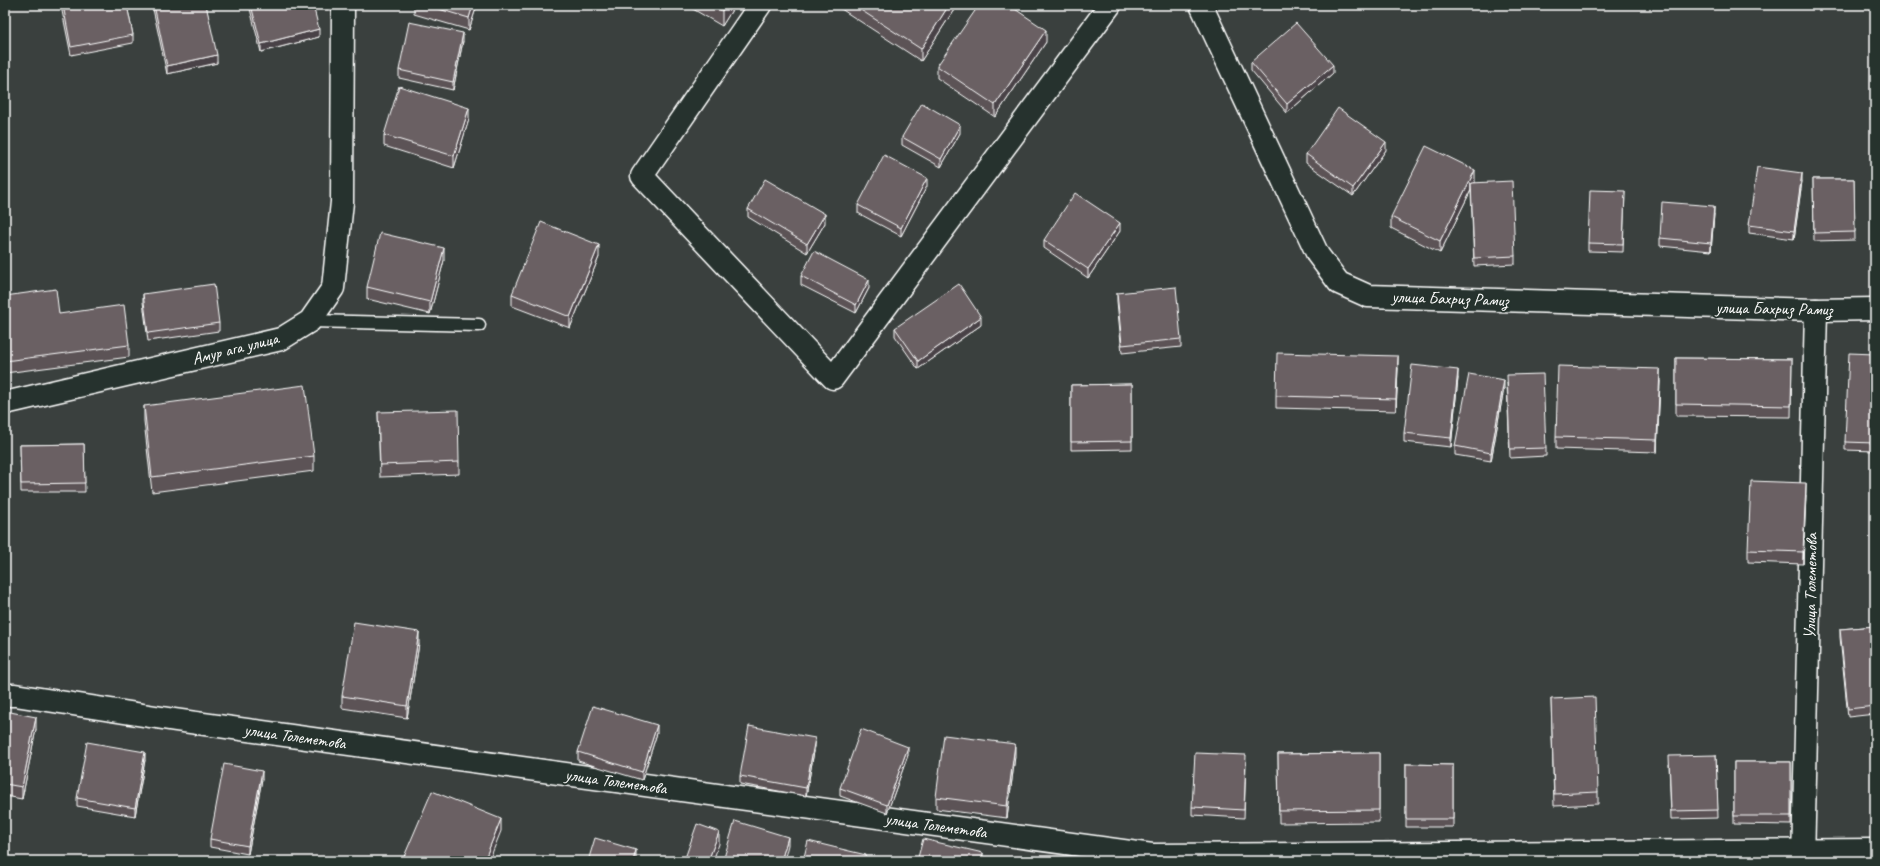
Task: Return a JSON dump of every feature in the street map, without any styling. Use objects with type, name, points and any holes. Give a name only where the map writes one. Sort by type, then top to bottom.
[{"type":"street","name":"Амур ага улица","points":[[5,403],[281,338],[310,321],[333,288],[342,202],[343,5]]},
{"type":"street","points":[[760,5],[642,176],[833,378],[1110,5]]},
{"type":"street","name":"улица Бахриз Рамиз","points":[[1201,5],[1318,255],[1339,283],[1368,296],[1816,310],[1875,309]]},
{"type":"street","name":"Улица Толеметова","points":[[1803,856],[1816,310]]},
{"type":"street","name":"улица Толеметова","points":[[5,695],[15,695],[175,720],[1151,858],[1803,856],[1875,850]]},
{"type":"lane","points":[[310,321],[479,325]]},
{"type":"building","points":[[63,5],[127,5],[133,35],[71,47]]},
{"type":"building","points":[[154,5],[206,5],[217,55],[167,66]]},
{"type":"building","points":[[251,5],[313,5],[319,29],[261,44]]},
{"type":"building","points":[[425,5],[473,5],[469,18]]},
{"type":"building","points":[[712,5],[726,5],[722,11]]},
{"type":"building","points":[[853,5],[949,5],[921,49]]},
{"type":"building","points":[[979,5],[1009,5],[1046,30],[995,105],[937,66]]},
{"type":"building","points":[[409,22],[463,33],[453,82],[399,70]]},
{"type":"building","points":[[1296,23],[1333,65],[1287,104],[1251,62]]},
{"type":"building","points":[[399,86],[469,108],[454,156],[384,135]]},
{"type":"building","points":[[922,103],[960,125],[941,159],[902,137]]},
{"type":"building","points":[[1338,108],[1386,142],[1353,188],[1306,154]]},
{"type":"building","points":[[1426,146],[1475,170],[1440,241],[1391,217]]},
{"type":"building","points":[[884,155],[927,178],[901,228],[858,205]]},
{"type":"building","points":[[1757,167],[1802,173],[1794,231],[1749,225]]},
{"type":"building","points":[[765,179],[825,214],[807,244],[748,209]]},
{"type":"building","points":[[1813,179],[1854,179],[1855,232],[1814,233]]},
{"type":"building","points":[[1512,181],[1515,256],[1474,258],[1471,183]]},
{"type":"building","points":[[1590,190],[1625,191],[1623,244],[1588,243]]},
{"type":"building","points":[[1075,193],[1120,223],[1088,269],[1044,240]]},
{"type":"building","points":[[1662,202],[1714,206],[1711,243],[1660,238]]},
{"type":"building","points":[[541,222],[599,245],[570,317],[512,294]]},
{"type":"building","points":[[380,233],[444,248],[430,302],[367,287]]},
{"type":"building","points":[[814,251],[869,280],[856,305],[801,276]]},
{"type":"building","points":[[214,284],[219,323],[148,333],[143,294]]},
{"type":"building","points":[[959,284],[981,317],[918,361],[895,328]]},
{"type":"building","points":[[1176,287],[1181,339],[1122,345],[1117,293]]},
{"type":"building","points":[[56,289],[59,314],[124,305],[129,345],[5,361],[5,296]]},
{"type":"building","points":[[1277,353],[1398,356],[1396,399],[1276,396]]},
{"type":"building","points":[[1849,353],[1875,354],[1875,443],[1845,442]]},
{"type":"building","points":[[1676,358],[1792,359],[1791,406],[1676,404]]},
{"type":"building","points":[[1412,365],[1458,370],[1451,438],[1404,433]]},
{"type":"building","points":[[1558,366],[1660,369],[1657,440],[1556,437]]},
{"type":"building","points":[[1469,374],[1504,380],[1491,453],[1455,446]]},
{"type":"building","points":[[1543,374],[1546,448],[1510,449],[1507,375]]},
{"type":"building","points":[[1132,384],[1132,441],[1071,442],[1071,385]]},
{"type":"building","points":[[305,385],[314,456],[152,477],[144,406]]},
{"type":"building","points":[[458,410],[459,462],[380,465],[378,412]]},
{"type":"building","points":[[84,444],[85,483],[21,484],[20,445]]},
{"type":"building","points":[[1751,481],[1806,483],[1803,552],[1748,550]]},
{"type":"building","points":[[354,622],[419,632],[407,706],[342,696]]},
{"type":"building","points":[[1875,626],[1875,706],[1848,709],[1840,629]]},
{"type":"building","points":[[1595,697],[1598,792],[1554,794],[1551,699]]},
{"type":"building","points":[[593,706],[657,725],[642,772],[578,752]]},
{"type":"building","points":[[5,711],[36,717],[22,787],[5,784]]},
{"type":"building","points":[[749,726],[815,738],[806,788],[740,776]]},
{"type":"building","points":[[861,729],[908,747],[887,805],[840,788]]},
{"type":"building","points":[[944,735],[1015,744],[1007,806],[936,797]]},
{"type":"building","points":[[87,742],[145,752],[135,808],[77,798]]},
{"type":"building","points":[[1195,753],[1246,755],[1244,810],[1192,807]]},
{"type":"building","points":[[1379,753],[1379,810],[1279,811],[1278,754]]},
{"type":"building","points":[[1716,755],[1718,810],[1671,811],[1669,756]]},
{"type":"building","points":[[1734,762],[1791,762],[1791,816],[1734,816]]},
{"type":"building","points":[[224,764],[262,771],[248,846],[210,839]]},
{"type":"building","points":[[1406,764],[1453,765],[1453,819],[1406,819]]},
{"type":"building","points":[[432,791],[501,819],[484,861],[409,861],[403,859]]},
{"type":"building","points":[[735,821],[788,837],[781,861],[723,861]]},
{"type":"building","points":[[697,824],[719,832],[708,861],[684,861]]},
{"type":"building","points":[[595,838],[636,850],[633,861],[588,861]]},
{"type":"building","points":[[923,839],[983,853],[981,861],[917,861]]},
{"type":"building","points":[[808,841],[866,855],[864,861],[803,861]]}]
